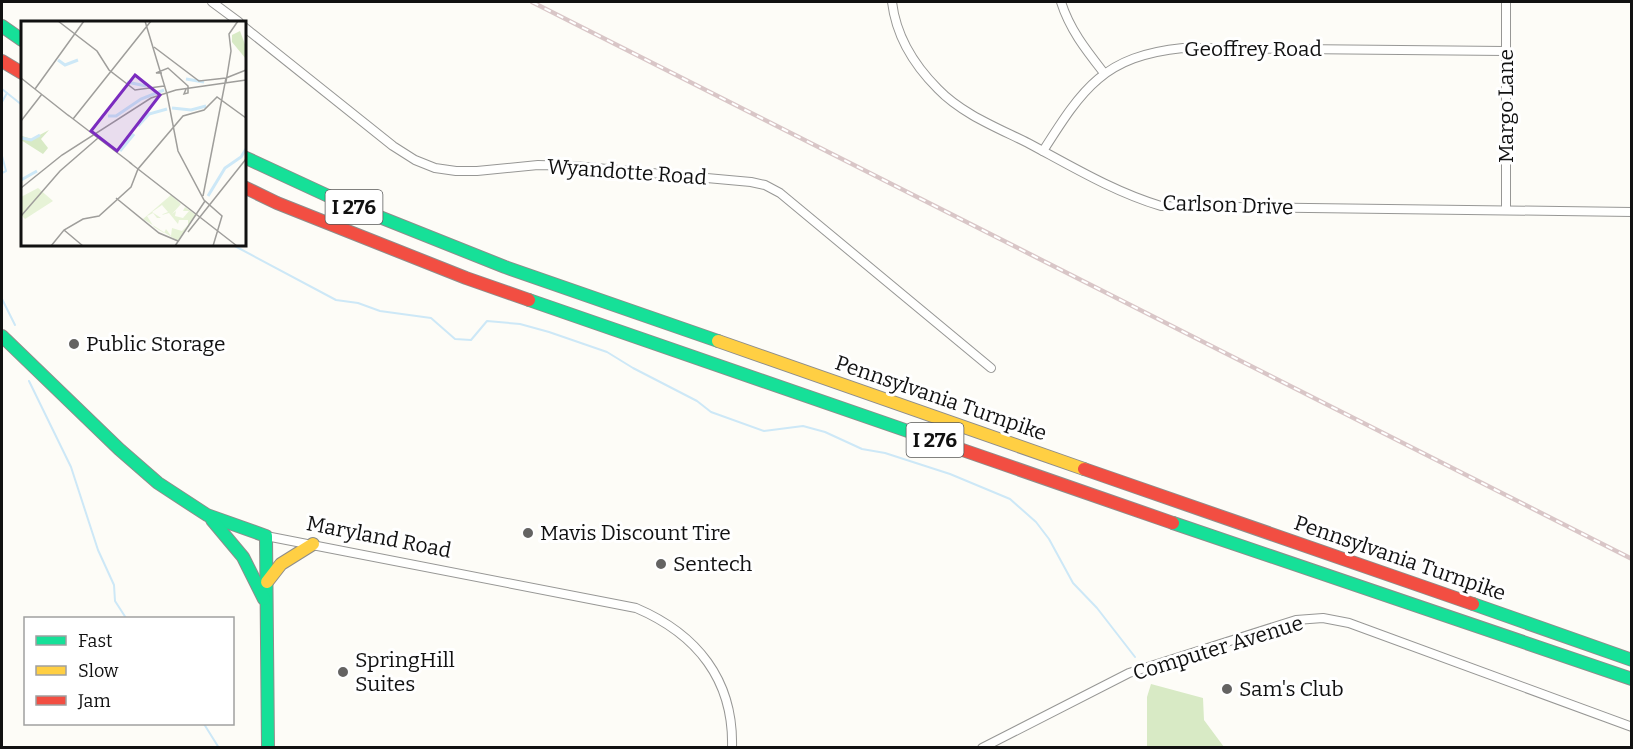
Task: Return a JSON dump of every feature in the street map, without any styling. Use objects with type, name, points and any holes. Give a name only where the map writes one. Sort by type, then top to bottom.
[{"type":"main road","points":[[2,26],[21,39]]},
{"type":"main road","points":[[2,61],[21,72]]},
{"type":"main road","name":"Pennsylvania Turnpike","points":[[246,158],[337,200],[505,267],[1632,660]]},
{"type":"main road","name":"Pennsylvania Turnpike","points":[[246,188],[276,203],[466,278],[1632,679]]},
{"type":"main road","name":"Maryland Road","points":[[2,336],[136,465],[182,500],[207,514],[266,536]]},
{"type":"main road","points":[[207,514],[243,557],[267,606]]},
{"type":"main road","points":[[266,536],[268,747]]},
{"type":"main road","points":[[267,583],[280,564],[313,544]]},
{"type":"street","points":[[213,2],[238,21]]},
{"type":"street","name":"Carlson Drive","points":[[892,2],[894,18],[906,46],[919,68],[939,91],[968,112],[1043,151],[1136,198],[1161,206],[1632,212]]},
{"type":"street","points":[[1061,2],[1066,19],[1079,42],[1104,73]]},
{"type":"street","name":"Margo Lane","points":[[1506,2],[1506,210]]},
{"type":"street","name":"Wyandotte Road","points":[[246,29],[393,146],[435,168],[477,171],[538,165],[574,166],[765,185],[780,193],[991,368]]},
{"type":"street","name":"Geoffrey Road","points":[[1043,151],[1076,100],[1104,73],[1132,59],[1157,51],[1184,48],[1506,51]]},
{"type":"street","name":"Maryland Road","points":[[266,536],[636,608],[656,616],[678,630],[705,657],[724,692],[733,727],[732,747]]},
{"type":"street","name":"Computer Avenue","points":[[982,747],[1129,673],[1296,620],[1323,618],[1348,623],[1632,727]]},
{"type":"green space","points":[[1151,684],[1203,698],[1204,720],[1224,747],[1147,747],[1147,697]]},
{"type":"waterway","points":[[2,89],[21,104]]},
{"type":"waterway","points":[[2,102],[7,93]]},
{"type":"waterway","points":[[2,156],[6,171],[2,173]]},
{"type":"waterway","points":[[235,246],[336,300],[358,303],[380,311],[431,318],[455,339],[471,340],[487,321],[520,324],[549,332],[607,352],[697,401],[711,412],[764,431],[803,426],[825,432],[862,449],[885,453],[950,474],[1010,499],[1036,522],[1049,539],[1073,583],[1097,608],[1135,657]]},
{"type":"waterway","points":[[2,299],[15,325]]},
{"type":"waterway","points":[[29,381],[71,467],[98,550],[114,585],[115,601],[125,617]]},
{"type":"waterway","points":[[205,725],[219,748]]},
{"type":"railway","points":[[532,2],[1632,559]]},
{"type":"traffic: fast","points":[[2,26],[21,39]]},
{"type":"traffic: fast","points":[[246,158],[337,200],[505,267],[718,341]]},
{"type":"traffic: fast","points":[[529,300],[954,447]]},
{"type":"traffic: fast","points":[[2,336],[119,449],[158,483],[207,515],[266,536],[268,748]]},
{"type":"traffic: fast","points":[[212,520],[243,557],[264,599]]},
{"type":"traffic: fast","points":[[1173,523],[1632,679]]},
{"type":"traffic: fast","points":[[1473,604],[1632,660]]},
{"type":"traffic: slow","points":[[718,341],[1084,469]]},
{"type":"traffic: slow","points":[[267,582],[281,564],[313,544]]},
{"type":"traffic: jam","points":[[2,61],[21,72]]},
{"type":"traffic: jam","points":[[246,188],[277,203],[466,278],[529,300]]},
{"type":"traffic: jam","points":[[954,447],[1173,523]]},
{"type":"traffic: jam","points":[[1084,469],[1473,604]]},
{"type":"place","name":"Public Storage","points":[[74,344]]},
{"type":"place","name":"Mavis Discount Tire","points":[[528,533]]},
{"type":"place","name":"Sentech","points":[[661,564]]},
{"type":"place","name":"SpringHill Suites","points":[[343,672]]},
{"type":"place","name":"Sam's Club","points":[[1227,689]]}]
